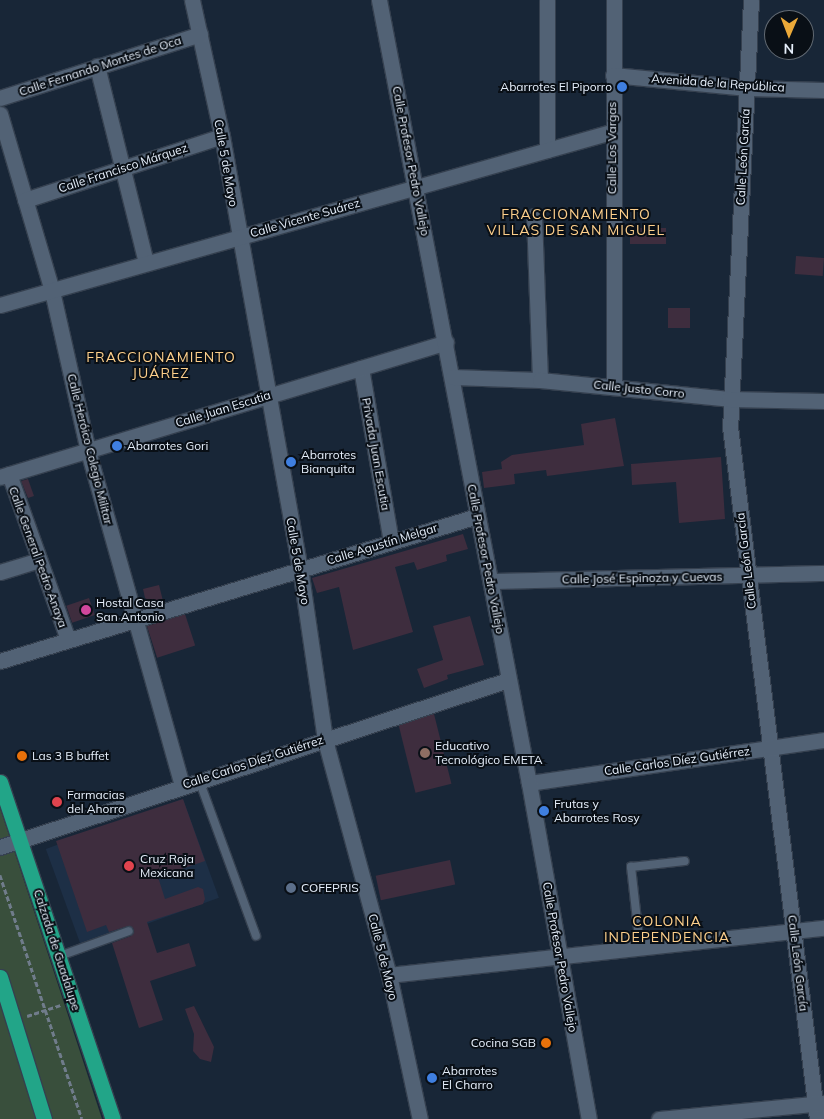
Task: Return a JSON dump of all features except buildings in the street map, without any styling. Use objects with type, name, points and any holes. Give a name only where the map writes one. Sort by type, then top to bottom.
[{"type":"main road","name":"Calzada de Guadalupe","points":[[0,782],[60,956],[113,1119]]},
{"type":"main road","points":[[0,977],[44,1119]]},
{"type":"street","name":"Calle 5 de Mayo","points":[[192,0],[222,136],[238,237],[300,568],[325,740],[389,975],[420,1119]]},
{"type":"street","name":"Calle Profesor Pedro Vallejo","points":[[379,0],[453,378],[476,516],[491,581],[508,680],[529,783],[589,1119]]},
{"type":"street","points":[[547,0],[547,150]]},
{"type":"street","name":"Calle Los Vargas","points":[[614,0],[611,132],[614,386]]},
{"type":"street","name":"Calle León García","points":[[751,0],[729,398],[768,747],[819,1103],[817,1119]]},
{"type":"street","name":"Calle Fernando Montes de Oca","points":[[0,98],[200,34]]},
{"type":"street","points":[[96,66],[124,166],[146,263]]},
{"type":"street","name":"Avenida de la República","points":[[613,75],[747,88],[824,90]]},
{"type":"street","name":"Calle Heróico Colegio Militar","points":[[0,114],[52,291],[88,451],[182,785]]},
{"type":"street","name":"Calle Vicente Suárez","points":[[0,306],[611,132]]},
{"type":"street","name":"Calle Francisco Márquez","points":[[25,200],[124,166],[222,136]]},
{"type":"street","points":[[534,216],[540,380]]},
{"type":"street","name":"Calle Juan Escutia","points":[[4,476],[446,342]]},
{"type":"street","name":"Privada Juan Escutia","points":[[361,368],[391,541]]},
{"type":"street","name":"Calle Justo Corro","points":[[453,378],[540,380],[729,398],[824,402]]},
{"type":"street","name":"Calle General Pedro Anaya","points":[[4,476],[68,640]]},
{"type":"street","name":"Calle Agustín Melgar","points":[[0,661],[300,568],[476,516]]},
{"type":"street","points":[[0,572],[37,561]]},
{"type":"street","name":"Calle José Espinoza y Cuevas","points":[[491,581],[824,573]]},
{"type":"street","name":"Calle Carlos Díez Gutiérrez","points":[[0,847],[21,842],[182,785],[508,680]]},
{"type":"street","name":"Calle Carlos Díez Gutiérrez","points":[[529,783],[824,740]]},
{"type":"street","points":[[389,975],[560,954],[824,928]]},
{"type":"street","points":[[659,1119],[819,1103]]},
{"type":"lane","points":[[199,780],[256,936]]},
{"type":"lane","points":[[640,947],[631,867],[685,861]]},
{"type":"lane","points":[[60,956],[129,932]]},
{"type":"path","points":[[0,875],[82,1119]]},
{"type":"path","points":[[14,1021],[73,1000]]},
{"type":"shaded area","name":"Cruz Roja Mexicana","points":[[183,799],[219,898],[82,948],[46,849]]},
{"type":"green space","points":[[0,808],[102,1119],[49,1119],[0,970]]},
{"type":"green space","points":[[0,977],[44,1119],[0,1119]]},
{"type":"place","name":"Abarrotes El Piporro","points":[[622,87]]},
{"type":"place","name":"Abarrotes Gori","points":[[117,446]]},
{"type":"place","name":"Abarrotes Bianquita","points":[[291,462]]},
{"type":"place","name":"Hostal Casa San Antonio","points":[[86,610]]},
{"type":"place","name":"Educativo Tecnológico EMETA","points":[[425,753]]},
{"type":"place","name":"Las 3 B buffet","points":[[22,756]]},
{"type":"place","name":"Farmacias del Ahorro","points":[[57,802]]},
{"type":"place","name":"Frutas y Abarrotes Rosy","points":[[544,811]]},
{"type":"place","name":"Cruz Roja Mexicana","points":[[129,866]]},
{"type":"place","name":"COFEPRIS","points":[[291,888]]},
{"type":"place","name":"Cocina SGB","points":[[546,1043]]},
{"type":"place","name":"Abarrotes El Charro","points":[[432,1078]]},
{"type":"district","name":"FRACCIONAMIENTO VILLAS DE SAN MIGUEL","points":[[576,222]]},
{"type":"district","name":"FRACCIONAMIENTO JUÁREZ","points":[[161,366]]},
{"type":"district","name":"COLONIA INDEPENDENCIA","points":[[667,930]]}]
